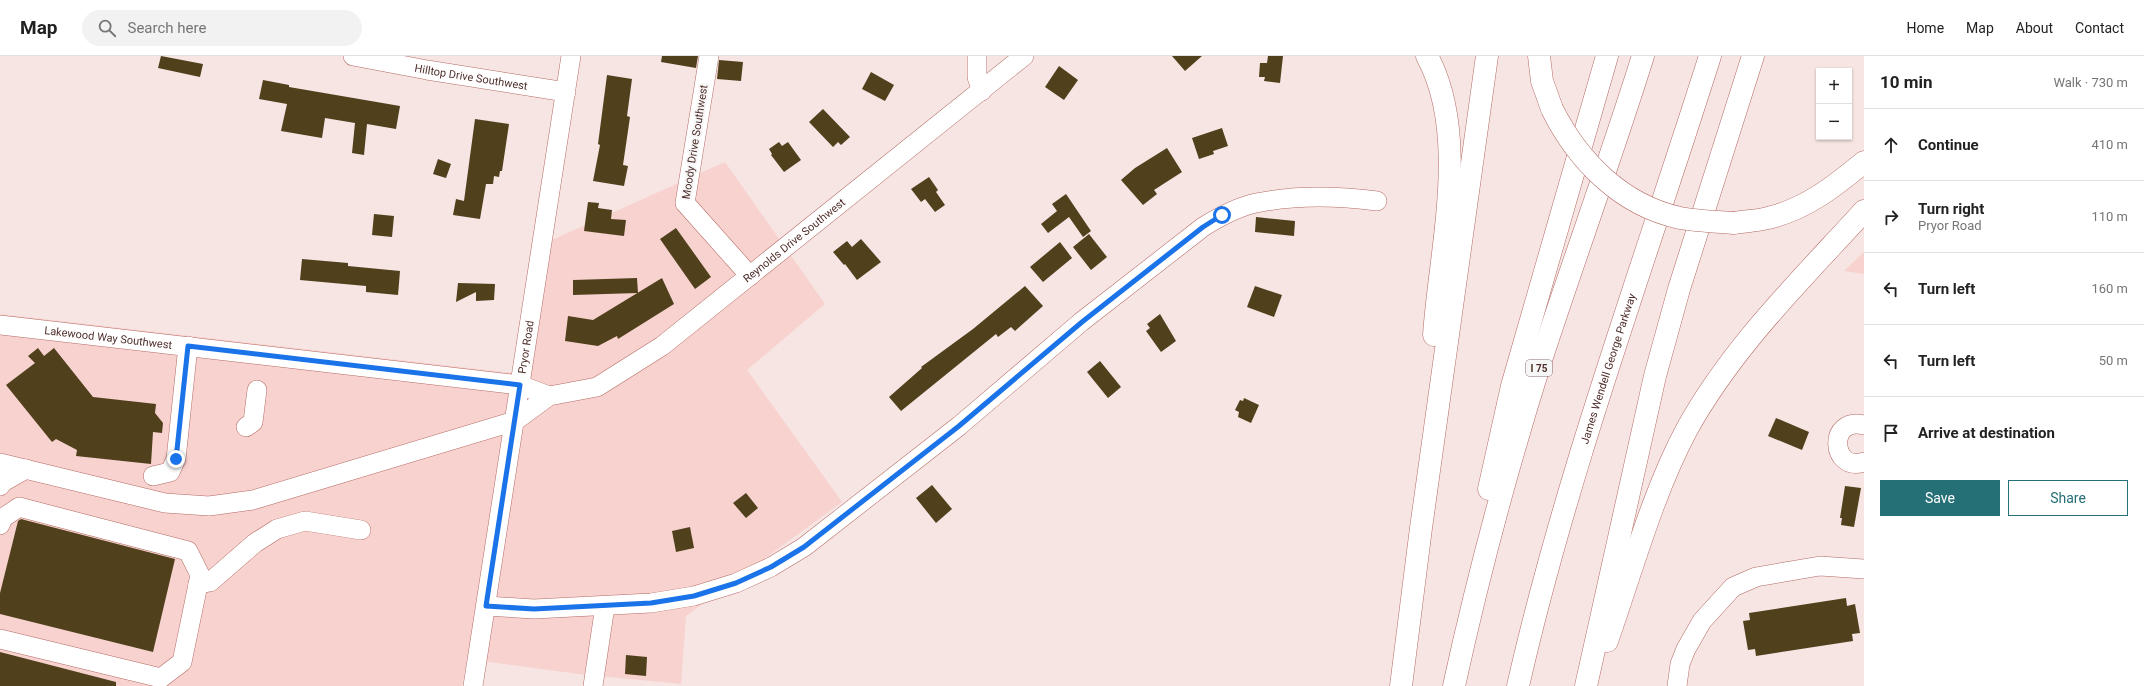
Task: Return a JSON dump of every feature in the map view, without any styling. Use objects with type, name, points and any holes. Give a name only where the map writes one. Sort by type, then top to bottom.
[{"type":"highway","points":[[1421,528],[1436,309],[1450,167],[1448,130],[1444,106],[1434,71],[1427,56]]},
{"type":"highway","points":[[1401,686],[1421,528],[1487,56]]},
{"type":"highway","points":[[1539,56],[1542,81],[1552,109],[1561,127],[1580,155],[1599,175],[1616,188],[1656,210],[1679,217],[1702,221],[1734,223],[1769,218],[1802,206],[1833,188],[1864,162]]},
{"type":"highway","points":[[1454,686],[1493,466],[1511,393],[1607,56]]},
{"type":"highway","name":"I 75","points":[[1454,686],[1477,582],[1505,479],[1542,359],[1643,56]]},
{"type":"highway","name":"James Wendell George Parkway","points":[[1518,686],[1546,572],[1576,466],[1710,56]]},
{"type":"highway","points":[[1586,686],[1655,376],[1679,289],[1753,56]]},
{"type":"highway","points":[[1592,686],[1662,484],[1687,430],[1718,379],[1738,352],[1864,211]]},
{"type":"street","name":"Hilltop Drive Southwest","points":[[353,56],[427,70],[566,92]]},
{"type":"street","name":"Pryor Road","points":[[473,686],[571,56]]},
{"type":"street","name":"Moody Drive Southwest","points":[[709,56],[685,203],[750,276]]},
{"type":"street","points":[[977,56],[977,77],[982,91]]},
{"type":"street","name":"Reynolds Drive Southwest","points":[[549,396],[597,387],[662,346],[1024,56]]},
{"type":"street","points":[[486,606],[534,609],[651,603],[694,596],[736,583],[771,567],[804,547],[959,426],[1082,322],[1203,227],[1222,215],[1255,203],[1304,198],[1347,197],[1377,201]]},
{"type":"street","name":"Lakewood Way Southwest","points":[[0,325],[520,385],[549,396]]},
{"type":"street","points":[[153,476],[170,472],[176,459],[188,346]]},
{"type":"street","points":[[246,427],[253,422],[257,390]]},
{"type":"street","points":[[0,463],[165,503],[209,506],[253,500],[515,421],[549,396]]},
{"type":"street","points":[[1863,462],[1855,463],[1843,457],[1837,445],[1840,432],[1845,427],[1857,424],[1864,425]]},
{"type":"street","points":[[0,486],[3,482],[26,469]]},
{"type":"street","points":[[0,525],[3,518],[19,507],[188,551],[200,576],[182,662],[162,678],[0,639]]},
{"type":"street","points":[[198,584],[210,582],[255,543],[277,529],[305,521],[361,530]]},
{"type":"street","points":[[1677,686],[1680,664],[1686,649],[1702,621],[1733,587],[1756,577],[1820,566],[1864,570]]},
{"type":"street","points":[[593,686],[605,606]]},
{"type":"shaded area","points":[[725,162],[825,304],[747,370],[842,502],[686,616],[681,684],[579,674],[467,659],[462,686],[0,686],[0,314],[521,374],[541,245]]},
{"type":"shaded area","points":[[1864,252],[1864,274],[1844,271],[1845,270]]},
{"type":"building","points":[[161,56],[203,64],[200,77],[158,68]]},
{"type":"building","points":[[662,56],[698,56],[696,68],[661,62]]},
{"type":"building","points":[[1172,56],[1202,56],[1185,71]]},
{"type":"building","points":[[1268,56],[1283,56],[1280,83],[1264,81],[1265,77],[1259,77],[1260,63],[1267,63]]},
{"type":"building","points":[[719,60],[743,62],[741,81],[717,79]]},
{"type":"building","points":[[1059,66],[1078,80],[1064,100],[1045,87]]},
{"type":"building","points":[[871,72],[894,85],[885,101],[862,89]]},
{"type":"building","points":[[607,75],[632,79],[627,116],[630,117],[623,165],[628,166],[624,186],[593,181],[600,145],[598,144]]},
{"type":"building","points":[[263,80],[289,85],[289,87],[400,106],[396,129],[367,124],[364,155],[352,153],[355,123],[325,118],[322,138],[281,131],[287,104],[259,99]]},
{"type":"building","points":[[823,109],[850,137],[841,145],[838,142],[833,147],[809,122]]},
{"type":"building","points":[[475,119],[509,124],[502,171],[500,171],[499,177],[494,176],[493,184],[486,184],[480,219],[453,215],[456,199],[464,201]]},
{"type":"building","points":[[1222,128],[1228,146],[1213,151],[1214,154],[1199,159],[1192,138]]},
{"type":"building","points":[[779,142],[782,146],[788,142],[801,160],[784,172],[771,155],[772,154],[769,149]]},
{"type":"building","points":[[1167,148],[1182,172],[1154,190],[1157,194],[1143,205],[1121,180],[1135,168]]},
{"type":"building","points":[[438,159],[451,164],[446,178],[433,174]]},
{"type":"building","points":[[929,177],[938,190],[936,192],[945,205],[935,212],[925,199],[921,202],[911,189]]},
{"type":"building","points":[[1066,194],[1091,231],[1083,237],[1069,217],[1048,233],[1041,224],[1057,211],[1052,204]]},
{"type":"building","points":[[588,202],[599,203],[598,208],[612,210],[611,219],[626,220],[624,236],[584,231]]},
{"type":"building","points":[[374,214],[394,216],[392,237],[372,235]]},
{"type":"building","points":[[1256,217],[1295,221],[1294,236],[1255,232]]},
{"type":"building","points":[[676,228],[711,277],[695,289],[660,239]]},
{"type":"building","points":[[1089,234],[1107,257],[1091,270],[1073,247]]},
{"type":"building","points":[[861,239],[881,262],[857,280],[845,264],[844,265],[833,252],[847,241],[852,247]]},
{"type":"building","points":[[1060,242],[1072,258],[1043,282],[1030,267]]},
{"type":"building","points":[[302,259],[348,263],[348,266],[400,271],[398,295],[366,292],[366,286],[300,280]]},
{"type":"building","points":[[637,278],[638,293],[573,295],[573,280]]},
{"type":"building","points":[[662,278],[674,304],[618,339],[617,336],[598,346],[565,341],[568,316],[593,320]]},
{"type":"building","points":[[458,283],[495,284],[494,300],[476,301],[476,292],[456,302]]},
{"type":"building","points":[[1025,286],[1043,306],[1015,331],[1011,327],[998,337],[996,334],[901,411],[889,397],[922,368],[921,367],[973,329]]},
{"type":"building","points":[[1255,286],[1282,295],[1274,317],[1247,307]]},
{"type":"building","points":[[1160,314],[1176,341],[1161,352],[1146,331],[1150,328],[1147,324]]},
{"type":"building","points":[[38,348],[44,356],[54,348],[93,397],[156,404],[155,413],[163,423],[162,433],[153,432],[151,464],[76,456],[77,450],[56,439],[52,442],[6,385],[35,363],[28,356]]},
{"type":"building","points":[[1100,361],[1121,387],[1108,398],[1087,372]]},
{"type":"building","points":[[1244,398],[1259,405],[1251,423],[1238,417],[1239,412],[1235,410],[1240,400],[1243,401]]},
{"type":"building","points":[[1776,418],[1809,432],[1802,450],[1768,436]]},
{"type":"building","points":[[932,485],[952,509],[936,523],[916,498]]},
{"type":"building","points":[[1845,486],[1861,488],[1854,527],[1841,525],[1842,518],[1840,518]]},
{"type":"building","points":[[746,493],[758,508],[746,518],[733,503]]},
{"type":"building","points":[[21,519],[175,559],[153,652],[0,614],[0,593],[18,521]]},
{"type":"building","points":[[690,527],[694,548],[676,552],[672,531]]},
{"type":"building","points":[[1846,598],[1847,606],[1855,604],[1860,633],[1852,634],[1853,641],[1756,656],[1755,649],[1748,650],[1743,621],[1750,620],[1749,613]]},
{"type":"building","points":[[0,652],[116,682],[116,686],[0,686]]},
{"type":"building","points":[[626,655],[647,657],[646,676],[625,674]]},
{"type":"route","points":[[176,459],[188,346],[520,385],[486,606],[534,609],[651,603],[694,596],[736,583],[771,567],[804,547],[959,426],[1082,322],[1203,227],[1222,215]]}]
